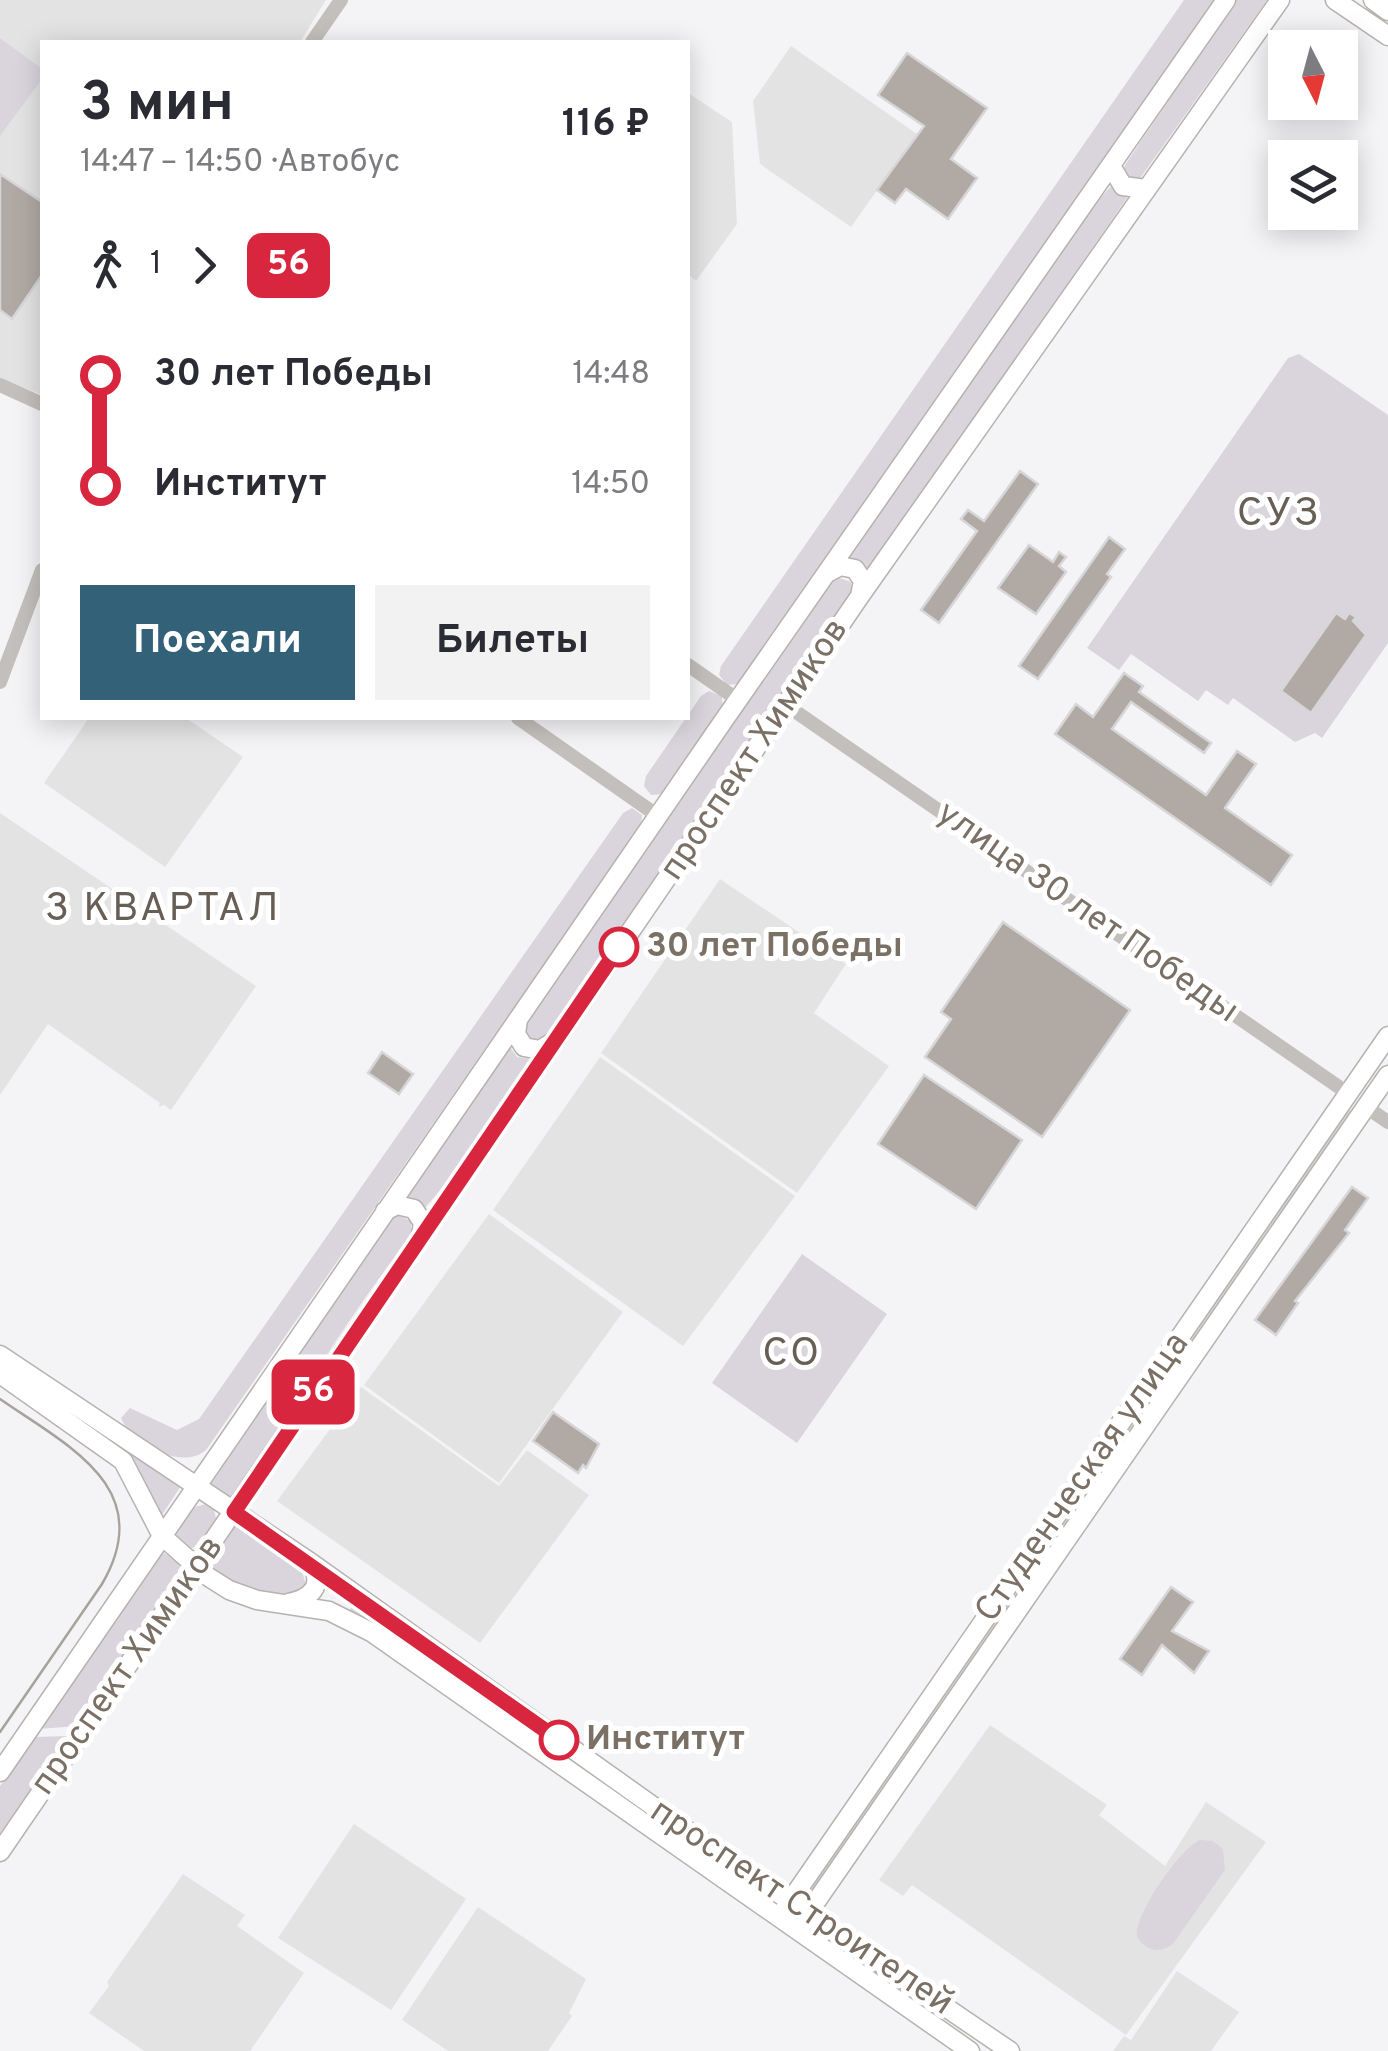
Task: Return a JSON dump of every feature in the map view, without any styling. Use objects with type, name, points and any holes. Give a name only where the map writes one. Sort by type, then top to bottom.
[{"type":"main road","name":"проспект Химиков","points":[[0,1772],[738,700],[1226,0]]},
{"type":"main road","name":"проспект Химиков","points":[[0,1852],[860,596],[1280,0]]},
{"type":"main road","points":[[1335,0],[1388,36]]},
{"type":"main road","points":[[1373,0],[1388,10]]},
{"type":"main road","points":[[1110,166],[1123,186],[1146,189]]},
{"type":"main road","points":[[827,574],[840,566],[854,569],[863,581],[860,596]]},
{"type":"main road","points":[[519,1018],[516,1034],[524,1047],[540,1050],[554,1042]]},
{"type":"main road","name":"Студенческая улица","points":[[796,1931],[1388,1036]]},
{"type":"main road","name":"Студенческая улица","points":[[1085,1493],[1388,1074]]},
{"type":"main road","name":"улица 30 лет Победы","points":[[1349,1094],[1366,1107]]},
{"type":"main road","points":[[385,1211],[397,1205],[414,1208],[423,1222],[421,1236]]},
{"type":"main road","name":"проспект Строителей","points":[[0,1355],[310,1562],[789,1901],[1010,2051]]},
{"type":"main road","name":"проспект Строителей","points":[[0,1374],[123,1461],[162,1536],[195,1567],[229,1590],[345,1617],[970,2051]]},
{"type":"main road","name":"Студенческая улица","points":[[778,1919],[1074,1510]]},
{"type":"main road","points":[[282,1604],[306,1598],[315,1589],[316,1573],[310,1562]]},
{"type":"main road","points":[[175,1596],[199,1587],[229,1590]]},
{"type":"main road","points":[[345,1617],[341,1605],[358,1596]]},
{"type":"street","points":[[313,40],[341,0]]},
{"type":"street","points":[[0,385],[40,403]]},
{"type":"street","points":[[0,682],[40,575]]},
{"type":"street","points":[[690,665],[738,700]]},
{"type":"street","name":"улица 30 лет Победы","points":[[786,705],[1349,1094]]},
{"type":"street","points":[[521,720],[658,816]]},
{"type":"street","name":"улица 30 лет Победы","points":[[1366,1107],[1388,1122]]},
{"type":"shaded area","points":[[0,0],[326,0],[301,40],[40,40],[40,394],[0,378]]},
{"type":"shaded area","points":[[1184,0],[1216,0],[739,684],[727,685],[719,675],[721,666]]},
{"type":"shaded area","points":[[1236,0],[1267,0],[1136,184],[1130,183],[1123,170],[1125,165]]},
{"type":"shaded area","points":[[0,38],[40,68],[40,82],[0,136]]},
{"type":"shaded area","points":[[791,46],[917,134],[851,227],[760,164],[753,101]]},
{"type":"shaded area","points":[[690,94],[732,122],[737,224],[696,281],[690,276]]},
{"type":"shaded area","points":[[1112,185],[1127,198],[868,571],[860,561],[848,558],[1084,217]]},
{"type":"shaded area","points":[[1299,354],[1388,415],[1388,643],[1322,738],[1315,733],[1295,742],[1233,698],[1228,705],[1206,690],[1198,701],[1131,654],[1119,670],[1087,648],[1288,358]]},
{"type":"shaded area","points":[[837,577],[851,582],[853,593],[547,1039],[532,1045],[522,1029],[829,582]]},
{"type":"shaded area","points":[[709,691],[722,696],[723,709],[663,794],[651,795],[644,786],[646,776],[684,720],[690,720],[690,712]]},
{"type":"shaded area","points":[[88,720],[189,720],[243,757],[165,867],[44,783]]},
{"type":"shaded area","points":[[632,808],[642,815],[641,825],[206,1450],[196,1456],[171,1456],[135,1437],[121,1418],[130,1408],[177,1430],[199,1419],[623,813]]},
{"type":"shaded area","points":[[0,813],[256,986],[171,1110],[164,1105],[158,1107],[160,1103],[48,1024],[0,1095]]},
{"type":"shaded area","points":[[720,879],[846,964],[814,1013],[889,1066],[797,1193],[601,1053]]},
{"type":"shaded area","points":[[508,1044],[517,1057],[530,1059],[450,1179],[424,1209],[419,1202],[405,1197]]},
{"type":"shaded area","points":[[600,1057],[795,1196],[683,1346],[493,1210]]},
{"type":"shaded area","points":[[1346,1108],[1353,1112],[1092,1491],[1085,1487]]},
{"type":"shaded area","points":[[489,1214],[623,1312],[499,1483],[364,1385]]},
{"type":"shaded area","points":[[398,1215],[411,1221],[411,1235],[341,1333],[231,1501],[207,1484],[390,1221]]},
{"type":"shaded area","points":[[802,1254],[887,1314],[797,1443],[712,1383]]},
{"type":"shaded area","points":[[0,1361],[181,1486],[160,1518],[133,1465],[0,1366]]},
{"type":"shaded area","points":[[361,1387],[499,1486],[527,1450],[589,1495],[480,1643],[277,1501]]},
{"type":"shaded area","points":[[206,1504],[214,1510],[217,1523],[198,1547],[184,1549],[175,1532],[191,1508]]},
{"type":"shaded area","points":[[1068,1513],[1074,1517],[813,1891],[810,1890]]},
{"type":"shaded area","points":[[236,1524],[302,1571],[306,1585],[302,1592],[275,1594],[251,1590],[205,1567]]},
{"type":"shaded area","points":[[161,1551],[182,1565],[77,1726],[39,1729]]},
{"type":"shaded area","points":[[351,1605],[767,1893],[764,1896],[350,1612]]},
{"type":"shaded area","points":[[990,1725],[1107,1805],[1099,1815],[1165,1866],[1206,1802],[1266,1842],[1126,2035],[912,1885],[903,1896],[879,1880]]},
{"type":"shaded area","points":[[70,1736],[0,1838],[0,1786],[33,1737]]},
{"type":"shaded area","points":[[354,1824],[466,1899],[391,2010],[278,1938]]},
{"type":"shaded area","points":[[1200,1840],[1213,1841],[1223,1849],[1225,1870],[1173,1944],[1158,1950],[1149,1948],[1137,1937],[1142,1914],[1171,1868]]},
{"type":"shaded area","points":[[183,1874],[245,1915],[237,1926],[304,1973],[250,2051],[144,2051],[89,2013]]},
{"type":"shaded area","points":[[478,1907],[586,1979],[569,2013],[572,2016],[548,2051],[448,2051],[402,2020]]},
{"type":"shaded area","points":[[1177,1971],[1239,2012],[1211,2051],[1113,2051],[1124,2036],[1131,2040]]},
{"type":"building","points":[[907,53],[987,108],[951,159],[977,178],[948,219],[906,189],[895,203],[877,190],[924,126],[878,95]]},
{"type":"building","points":[[0,174],[40,201],[40,278],[12,319],[0,310]]},
{"type":"building","points":[[1020,471],[1038,484],[939,623],[921,610],[977,531],[961,519],[968,510],[984,521]]},
{"type":"building","points":[[1109,537],[1125,549],[1107,574],[1111,577],[1038,679],[1019,666]]},
{"type":"building","points":[[1029,545],[1053,562],[1059,552],[1066,557],[1059,566],[1066,572],[1036,614],[998,588]]},
{"type":"building","points":[[1336,613],[1345,619],[1349,613],[1356,617],[1353,621],[1366,635],[1311,713],[1281,691]]},
{"type":"building","points":[[1124,673],[1143,686],[1139,692],[1211,743],[1204,753],[1131,702],[1112,729],[1206,795],[1237,751],[1256,764],[1225,808],[1292,855],[1271,885],[1055,734],[1076,704],[1093,717]]},
{"type":"building","points":[[1003,922],[1130,1010],[1042,1137],[925,1057],[951,1019],[941,1012]]},
{"type":"building","points":[[382,1052],[413,1074],[399,1094],[368,1073]]},
{"type":"building","points":[[924,1075],[1022,1140],[976,1209],[878,1144]]},
{"type":"building","points":[[1352,1187],[1368,1198],[1345,1230],[1349,1233],[1295,1301],[1298,1303],[1276,1335],[1255,1320]]},
{"type":"building","points":[[553,1412],[599,1444],[586,1468],[583,1465],[578,1473],[533,1441]]},
{"type":"building","points":[[1171,1587],[1193,1602],[1172,1631],[1209,1651],[1194,1673],[1162,1645],[1142,1675],[1120,1659]]},
{"type":"tram line","points":[[0,1399],[52,1434],[98,1473],[112,1496],[119,1521],[116,1550],[102,1584],[0,1732]]},
{"type":"bus line","name":"56","points":[[559,1740],[234,1512],[619,947]]},
{"type":"place","name":"30 лет Победы","points":[[619,947]]},
{"type":"place","name":"Институт","points":[[559,1740]]},
{"type":"district","name":"СУЗ","points":[[1279,515]]},
{"type":"district","name":"3 КВАРТАЛ","points":[[163,910]]},
{"type":"district","name":"СО","points":[[792,1355]]}]
